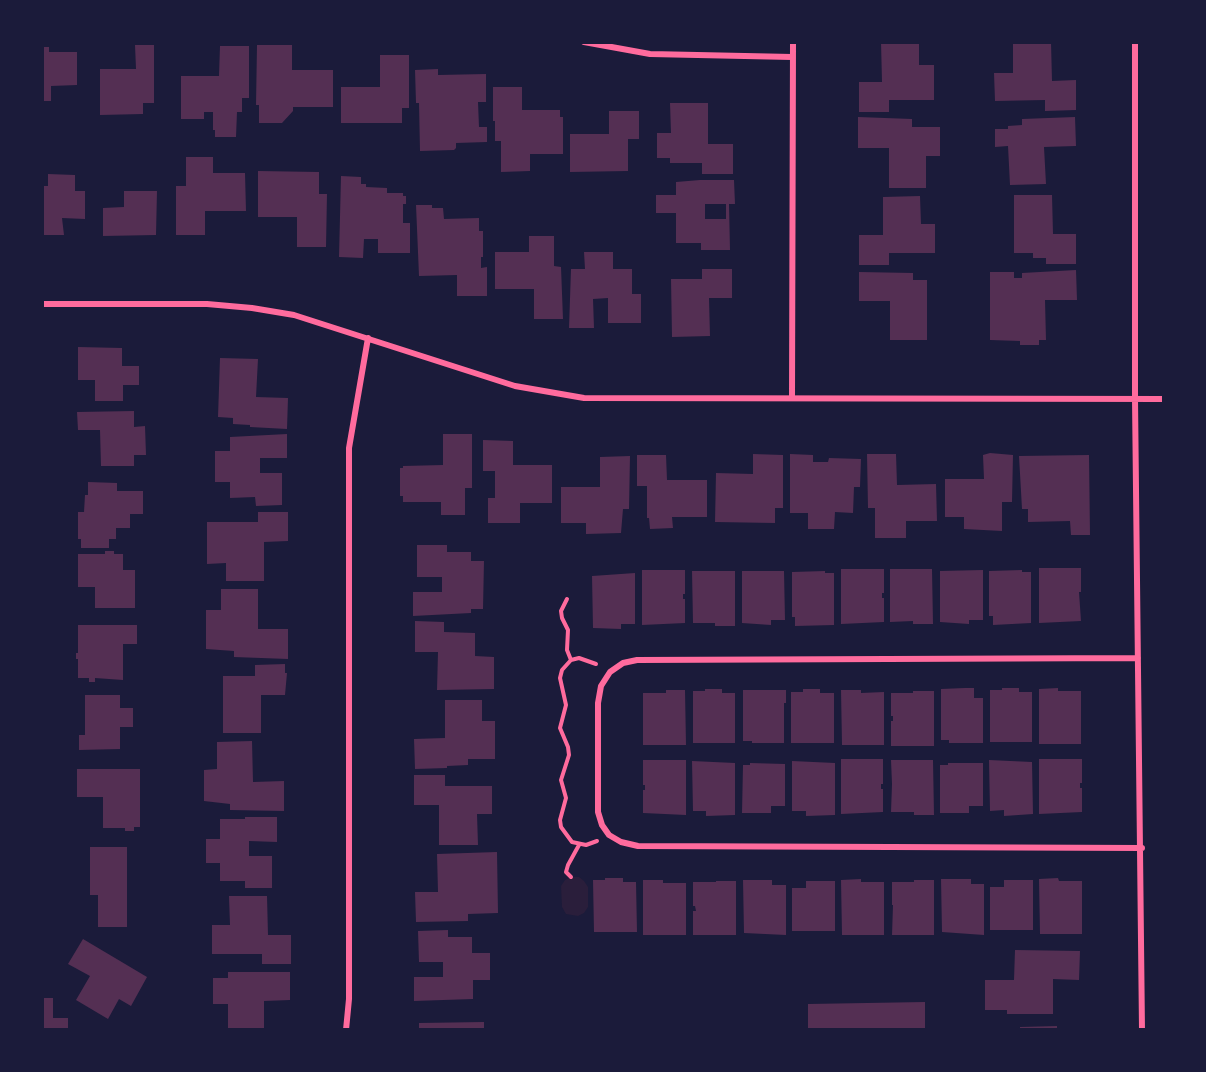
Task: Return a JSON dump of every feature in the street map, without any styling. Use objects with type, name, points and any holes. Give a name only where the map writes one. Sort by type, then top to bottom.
[{"type":"street","points":[[584,42],[650,54],[792,57]]},
{"type":"street","points":[[792,398],[793,42]]},
{"type":"street","points":[[1135,42],[1135,399],[1142,848],[1142,1030]]},
{"type":"street","points":[[42,304],[207,304],[294,315],[515,386],[584,398],[1164,399]]},
{"type":"street","points":[[346,1030],[349,999],[349,448],[368,338]]},
{"type":"street","points":[[1138,658],[637,660],[623,663],[610,672],[601,686],[598,703],[598,812],[602,825],[609,835],[621,842],[638,846],[1142,848]]},
{"type":"path","points":[[567,599],[561,611],[568,630],[567,650],[571,660]]},
{"type":"path","points":[[609,835],[592,843],[579,845],[572,842],[563,832],[560,820],[566,798],[561,780],[569,755],[560,728],[566,705],[560,678],[562,670],[571,660],[579,658],[587,659],[610,672]]},
{"type":"path","points":[[571,877],[566,872],[579,845]]},
{"type":"shaded area","points":[[571,877],[579,877],[588,887],[588,907],[578,916],[566,914],[562,907],[561,886]]},
{"type":"building","points":[[881,42],[919,42],[919,65],[934,65],[934,100],[889,100],[889,112],[859,112],[859,82],[882,82]]},
{"type":"building","points":[[1013,42],[1051,42],[1052,81],[1076,80],[1076,110],[1045,111],[1045,100],[995,101],[994,73],[1013,73]]},
{"type":"building","points":[[135,45],[154,45],[154,103],[143,103],[143,114],[100,115],[100,69],[136,69]]},
{"type":"building","points":[[257,45],[292,45],[292,70],[333,70],[333,107],[293,107],[293,111],[282,123],[259,123],[259,105],[256,105]]},
{"type":"building","points":[[220,46],[249,46],[249,98],[242,98],[242,112],[237,112],[236,137],[215,137],[213,112],[204,112],[204,119],[181,119],[181,76],[219,76]]},
{"type":"building","points":[[42,47],[49,47],[49,52],[77,52],[77,85],[51,86],[51,101],[42,101]]},
{"type":"building","points":[[380,55],[409,55],[409,108],[402,108],[402,123],[341,123],[341,87],[380,87]]},
{"type":"building","points":[[438,69],[438,75],[486,74],[486,102],[478,102],[479,127],[487,127],[487,142],[456,143],[454,150],[420,151],[419,103],[416,103],[415,70]]},
{"type":"building","points":[[493,87],[522,87],[522,110],[560,110],[560,117],[563,117],[563,154],[530,154],[530,171],[501,172],[501,141],[495,141],[495,121],[493,121]]},
{"type":"building","points":[[670,103],[708,103],[708,144],[733,144],[733,174],[702,174],[702,163],[670,163],[670,158],[657,158],[657,133],[671,133]]},
{"type":"building","points":[[609,111],[639,111],[639,139],[628,139],[628,171],[570,172],[570,134],[609,134]]},
{"type":"building","points":[[858,117],[912,119],[912,127],[940,127],[940,156],[926,156],[926,188],[889,188],[889,148],[858,148]]},
{"type":"building","points":[[1075,117],[1076,146],[1044,147],[1046,184],[1010,185],[1008,146],[995,147],[995,129],[1008,129],[1008,126],[1022,125],[1022,119]]},
{"type":"building","points":[[186,157],[213,157],[213,173],[245,173],[246,211],[205,211],[205,235],[176,235],[176,186],[186,186]]},
{"type":"building","points":[[258,171],[319,172],[319,194],[327,194],[326,247],[297,247],[297,217],[258,217]]},
{"type":"building","points":[[48,174],[75,175],[75,191],[85,191],[85,219],[62,218],[64,235],[42,235],[42,191],[43,186],[48,186]]},
{"type":"building","points":[[341,176],[361,177],[361,184],[366,184],[366,187],[387,188],[387,193],[403,193],[403,196],[406,196],[406,204],[403,204],[403,223],[410,223],[410,253],[378,253],[378,239],[364,239],[363,258],[339,257]]},
{"type":"building","points":[[734,180],[735,204],[729,204],[730,250],[701,250],[701,243],[676,243],[676,213],[656,213],[656,195],[676,195],[676,182]],"holes":[[[705,204],[726,204],[726,219],[705,219]]]},
{"type":"building","points":[[124,191],[157,191],[156,235],[103,236],[103,208],[124,207]]},
{"type":"building","points":[[1014,195],[1052,195],[1053,234],[1076,234],[1076,264],[1046,264],[1046,258],[1033,258],[1033,253],[1014,253]]},
{"type":"building","points":[[920,196],[921,224],[935,224],[935,253],[889,253],[889,265],[859,265],[859,235],[883,235],[883,197]]},
{"type":"building","points":[[416,205],[443,208],[444,219],[479,218],[479,231],[483,231],[481,268],[487,267],[487,296],[457,296],[457,275],[419,276]]},
{"type":"building","points":[[529,236],[554,236],[554,266],[561,267],[563,319],[534,319],[534,289],[495,289],[495,252],[529,252]]},
{"type":"building","points":[[584,252],[613,252],[613,269],[632,269],[632,294],[641,294],[641,323],[608,323],[608,298],[593,299],[594,328],[569,328],[571,269],[585,269]]},
{"type":"building","points":[[702,269],[732,269],[732,298],[709,298],[710,336],[672,337],[671,279],[702,279]]},
{"type":"building","points":[[1076,270],[1077,300],[1045,300],[1046,340],[1039,340],[1039,345],[1020,345],[1020,341],[990,340],[990,272],[1014,272],[1014,278],[1022,278],[1022,273]]},
{"type":"building","points":[[859,272],[913,273],[913,280],[927,280],[927,340],[890,340],[890,301],[859,301]]},
{"type":"building","points":[[78,347],[122,348],[122,366],[139,366],[139,385],[123,385],[123,401],[95,401],[95,380],[78,380]]},
{"type":"building","points":[[220,358],[258,359],[256,397],[288,398],[287,429],[250,427],[250,425],[233,424],[233,418],[218,417]]},
{"type":"building","points":[[134,411],[134,427],[145,426],[146,455],[134,455],[134,466],[101,466],[100,430],[78,430],[77,412]]},
{"type":"building","points":[[287,434],[287,458],[260,458],[260,473],[282,473],[282,505],[256,506],[255,497],[230,498],[230,482],[215,482],[215,451],[230,451],[230,437]]},
{"type":"building","points":[[443,434],[472,434],[472,488],[465,488],[465,515],[441,515],[441,502],[403,502],[403,496],[400,496],[400,468],[443,465]]},
{"type":"building","points":[[483,440],[513,441],[513,465],[552,465],[552,503],[520,503],[520,523],[488,523],[488,498],[495,498],[495,471],[483,471]]},
{"type":"building","points":[[990,453],[1013,455],[1012,502],[1002,502],[1002,531],[964,529],[964,517],[945,517],[945,479],[984,479],[983,455]]},
{"type":"building","points":[[753,454],[783,455],[783,508],[775,508],[775,523],[715,522],[716,473],[753,474]]},
{"type":"building","points":[[790,454],[813,455],[813,462],[828,462],[829,458],[861,459],[860,487],[854,487],[853,513],[835,512],[834,529],[808,529],[808,513],[790,513]]},
{"type":"building","points":[[867,454],[896,454],[897,485],[936,484],[937,521],[906,521],[906,538],[875,538],[875,508],[868,508]]},
{"type":"building","points":[[637,455],[666,455],[667,480],[707,480],[707,517],[672,517],[673,528],[650,529],[649,518],[647,518],[647,486],[637,486]]},
{"type":"building","points":[[1089,455],[1090,535],[1071,535],[1070,521],[1028,522],[1028,509],[1022,509],[1019,456]]},
{"type":"building","points":[[630,456],[629,509],[623,509],[621,533],[586,534],[586,523],[561,523],[561,487],[600,487],[600,457]]},
{"type":"building","points":[[88,482],[117,483],[117,491],[143,491],[143,514],[130,514],[130,528],[116,528],[116,539],[109,539],[109,548],[81,548],[81,539],[78,539],[78,512],[84,512]]},
{"type":"building","points":[[258,512],[288,512],[288,541],[264,542],[264,581],[226,581],[226,563],[207,564],[207,522],[258,522]]},
{"type":"building","points":[[417,545],[447,545],[447,552],[471,552],[471,561],[484,561],[483,609],[471,609],[471,613],[413,616],[413,592],[442,592],[442,577],[417,577]]},
{"type":"building","points":[[105,551],[123,554],[123,570],[135,570],[135,608],[95,608],[95,587],[78,587],[78,554],[105,554]]},
{"type":"building","points":[[1039,568],[1081,568],[1081,592],[1079,592],[1081,621],[1039,623]]},
{"type":"building","points":[[841,569],[884,569],[882,598],[884,598],[884,622],[841,624]]},
{"type":"building","points":[[890,569],[932,569],[933,624],[913,624],[913,621],[890,622]]},
{"type":"building","points":[[642,570],[685,570],[683,599],[685,599],[685,623],[642,625]]},
{"type":"building","points":[[983,570],[983,620],[969,620],[969,624],[940,622],[940,571]]},
{"type":"building","points":[[1022,570],[1022,572],[1031,572],[1031,623],[993,625],[993,616],[989,616],[989,571]]},
{"type":"building","points":[[692,571],[735,571],[735,626],[693,623]]},
{"type":"building","points":[[742,571],[784,571],[785,620],[771,620],[771,625],[742,623]]},
{"type":"building","points":[[825,571],[825,573],[834,573],[834,625],[795,626],[795,617],[792,617],[792,572]]},
{"type":"building","points":[[635,573],[635,624],[621,624],[621,629],[593,628],[592,576]]},
{"type":"building","points":[[221,589],[258,589],[258,629],[288,629],[288,659],[234,657],[234,651],[206,649],[206,610],[221,610]]},
{"type":"building","points":[[415,621],[444,622],[444,632],[475,633],[475,656],[494,657],[494,689],[437,690],[438,652],[415,652]]},
{"type":"building","points":[[78,625],[137,625],[137,644],[123,644],[123,680],[95,678],[95,682],[89,682],[89,678],[78,678],[76,653],[78,653]]},
{"type":"building","points":[[285,664],[285,673],[287,673],[285,695],[261,695],[261,733],[223,733],[223,676],[255,676],[255,665]]},
{"type":"building","points":[[974,688],[974,698],[983,698],[983,743],[949,743],[949,740],[941,740],[941,689]]},
{"type":"building","points":[[1002,688],[1019,688],[1019,692],[1032,692],[1032,742],[990,742],[990,690],[1002,690]]},
{"type":"building","points":[[1058,688],[1058,691],[1081,691],[1081,744],[1039,744],[1039,689]]},
{"type":"building","points":[[705,689],[722,689],[722,693],[735,693],[735,743],[693,743],[693,691],[705,691]]},
{"type":"building","points":[[803,689],[820,689],[820,693],[834,693],[834,743],[791,743],[791,692],[803,692]]},
{"type":"building","points":[[666,690],[685,690],[686,745],[643,745],[643,693],[666,693]]},
{"type":"building","points":[[743,690],[786,690],[784,743],[743,741]]},
{"type":"building","points":[[841,690],[861,690],[861,693],[884,692],[884,745],[842,745]]},
{"type":"building","points":[[913,691],[934,691],[934,746],[891,746],[893,716],[891,716],[891,693],[913,693]]},
{"type":"building","points":[[85,695],[120,695],[120,708],[133,708],[133,727],[120,727],[120,749],[79,750],[79,735],[85,735]]},
{"type":"building","points":[[445,700],[482,700],[482,721],[495,721],[495,759],[468,759],[468,765],[415,769],[414,739],[445,738]]},
{"type":"building","points":[[252,741],[253,782],[284,781],[284,811],[230,810],[230,804],[204,801],[204,770],[217,769],[217,742]]},
{"type":"building","points":[[841,759],[883,759],[881,789],[883,789],[883,812],[841,814]]},
{"type":"building","points":[[1039,759],[1082,759],[1080,788],[1082,788],[1082,812],[1039,814]]},
{"type":"building","points":[[643,760],[686,760],[686,815],[643,813],[645,785],[643,785]]},
{"type":"building","points":[[891,760],[933,760],[934,815],[891,812]]},
{"type":"building","points":[[989,760],[1032,762],[1033,814],[1004,816],[1004,810],[990,811]]},
{"type":"building","points":[[692,761],[735,763],[735,815],[706,816],[706,811],[693,811]]},
{"type":"building","points":[[792,761],[835,763],[835,815],[806,816],[806,811],[792,811]]},
{"type":"building","points":[[750,763],[785,764],[785,806],[771,806],[771,813],[742,813],[743,765],[750,765]]},
{"type":"building","points":[[948,763],[983,763],[983,806],[969,806],[969,813],[940,813],[940,765],[948,765]]},
{"type":"building","points":[[77,769],[140,769],[140,827],[134,827],[134,831],[125,831],[125,828],[103,828],[103,797],[77,797]]},
{"type":"building","points":[[414,775],[445,775],[445,786],[492,786],[492,814],[477,814],[478,845],[439,845],[439,805],[414,805]]},
{"type":"building","points":[[245,817],[277,817],[277,842],[249,841],[249,856],[272,856],[272,888],[245,888],[245,881],[220,881],[220,863],[206,863],[206,839],[220,839],[220,819],[245,819]]},
{"type":"building","points":[[90,847],[127,847],[127,927],[98,927],[98,895],[90,895]]},
{"type":"building","points":[[497,852],[498,913],[468,914],[468,921],[416,922],[415,892],[438,892],[437,854]]},
{"type":"building","points":[[605,878],[623,878],[623,882],[636,882],[637,932],[594,932],[593,880],[605,880]]},
{"type":"building","points":[[1058,878],[1059,881],[1082,881],[1082,934],[1040,934],[1039,879]]},
{"type":"building","points":[[861,879],[861,882],[884,882],[884,935],[842,935],[841,880]]},
{"type":"building","points":[[941,879],[971,879],[971,884],[984,884],[984,935],[942,932]]},
{"type":"building","points":[[643,880],[686,883],[686,935],[643,935]]},
{"type":"building","points":[[743,880],[772,880],[772,885],[786,885],[786,935],[744,933]]},
{"type":"building","points":[[914,880],[934,880],[934,935],[892,935],[892,882],[914,882]]},
{"type":"building","points":[[1004,880],[1033,880],[1033,930],[990,930],[990,887],[1004,887]]},
{"type":"building","points":[[736,881],[736,935],[693,935],[693,911],[696,911],[693,906],[693,882]]},
{"type":"building","points":[[806,881],[835,881],[835,931],[792,931],[792,888],[806,888]]},
{"type":"building","points":[[229,896],[267,896],[268,935],[291,935],[291,964],[262,964],[262,954],[212,954],[212,925],[230,925]]},
{"type":"building","points":[[448,930],[448,937],[472,937],[472,953],[490,953],[490,980],[473,980],[473,999],[414,1001],[414,977],[443,977],[443,962],[419,962],[418,931]]},
{"type":"building","points":[[83,939],[147,977],[131,1006],[119,999],[108,1019],[76,1000],[90,976],[68,964]]},
{"type":"building","points":[[1015,950],[1080,951],[1079,980],[1053,979],[1053,1014],[1007,1014],[1007,1010],[985,1010],[985,980],[1014,980]]},
{"type":"building","points":[[228,972],[290,972],[290,1000],[264,1001],[264,1030],[228,1030],[228,1004],[213,1004],[213,978],[228,978]]},
{"type":"building","points":[[42,998],[53,998],[53,1018],[68,1018],[68,1030],[42,1030]]},
{"type":"building","points":[[925,1002],[925,1030],[808,1030],[808,1004]]},
{"type":"building","points":[[484,1022],[484,1030],[419,1030],[419,1023]]},
{"type":"building","points":[[1057,1026],[1057,1030],[1020,1030],[1020,1027]]}]
